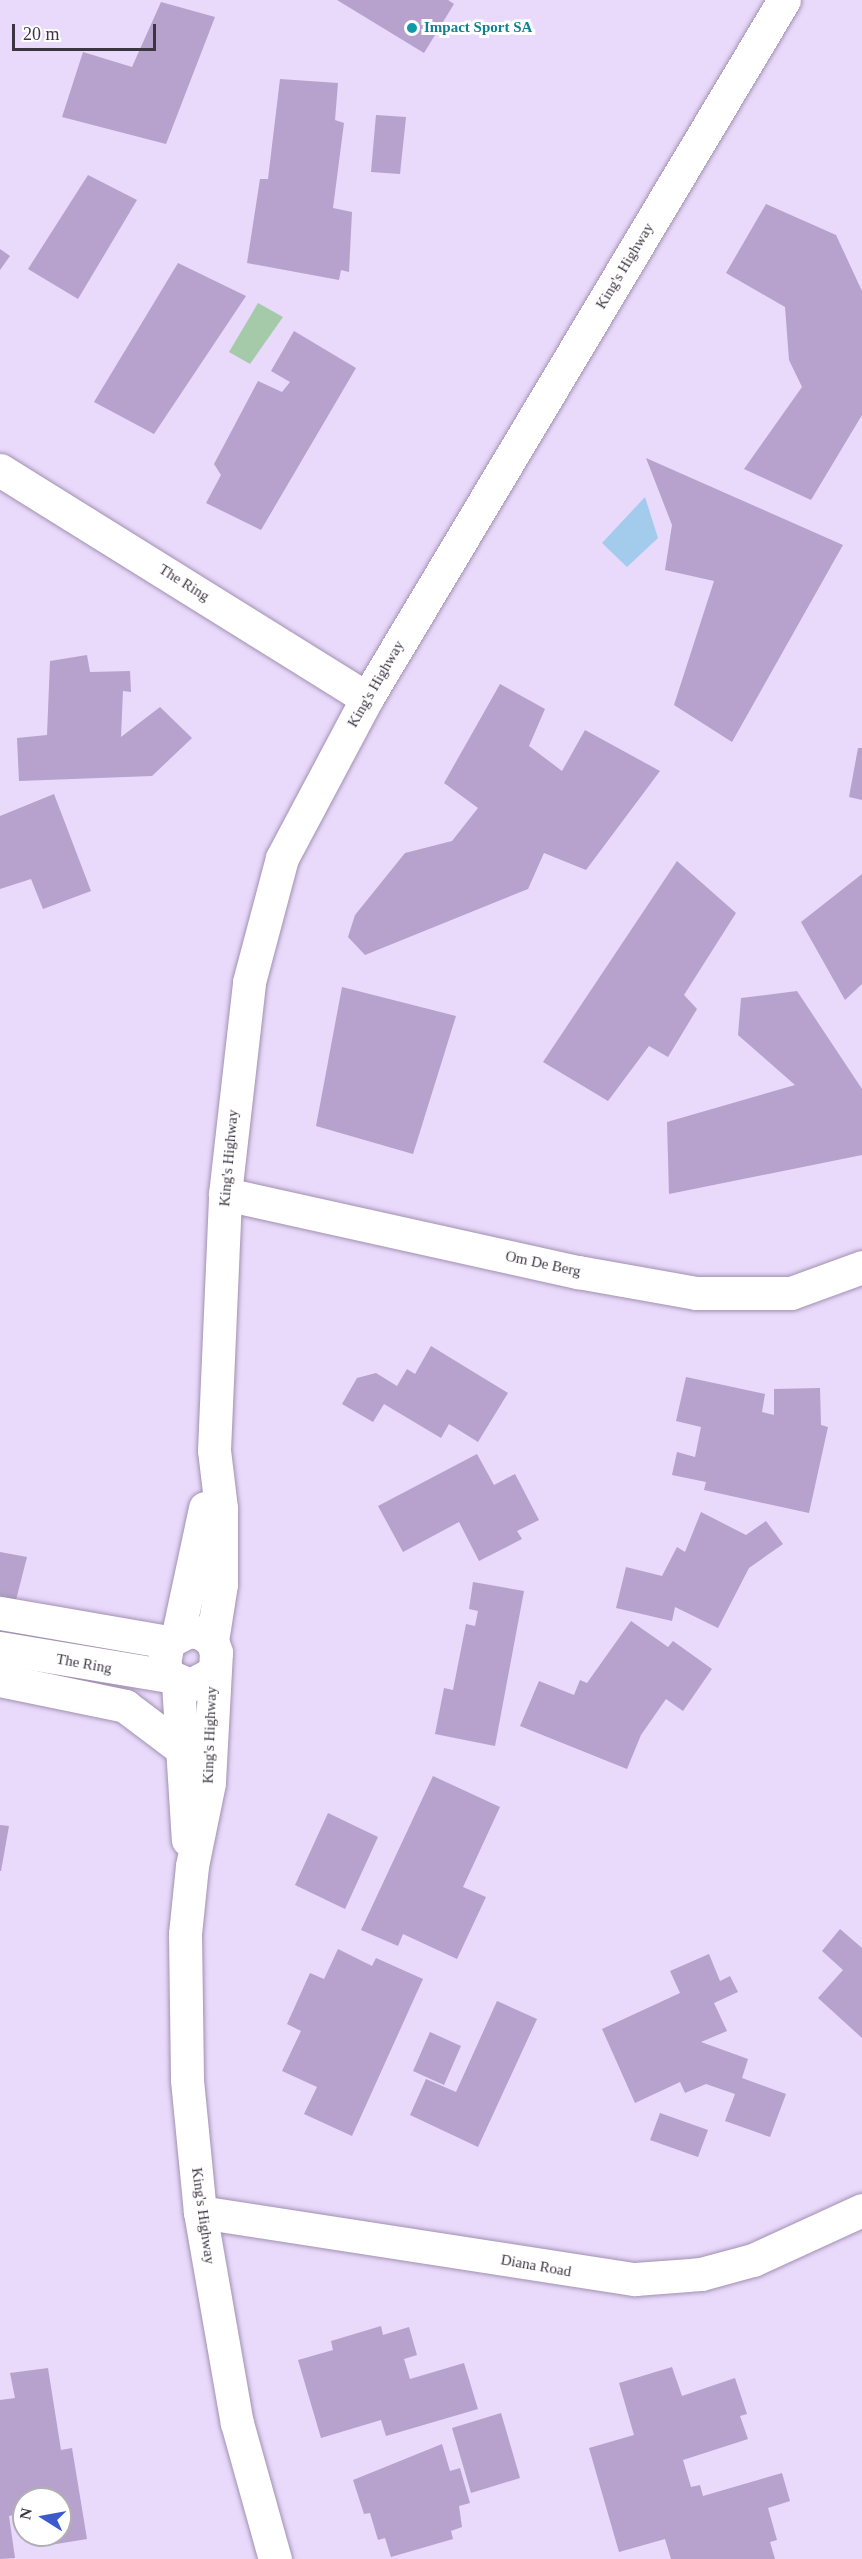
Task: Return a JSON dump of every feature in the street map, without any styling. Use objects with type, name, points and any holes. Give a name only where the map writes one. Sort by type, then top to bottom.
[{"type":"street","name":"King's Highway","points":[[212,1641],[221,1575],[214,1450],[225,1194],[243,1025],[260,934],[282,858],[367,698],[784,0]]},
{"type":"street","name":"The Ring","points":[[0,470],[367,698]]},
{"type":"street","name":"Om De Berg","points":[[225,1194],[578,1272],[696,1293],[791,1293],[862,1267]]},
{"type":"street","name":"King's Highway","points":[[173,1638],[214,1450]]},
{"type":"street","points":[[0,1613],[173,1638],[201,1633],[212,1641],[216,1663],[211,1674],[196,1683],[173,1679],[164,1664],[173,1638]]},
{"type":"street","name":"The Ring","points":[[0,1648],[173,1679]]},
{"type":"street","name":"King's Highway","points":[[192,1866],[209,1783],[211,1674]]},
{"type":"street","name":"King's Highway","points":[[173,1679],[182,1749],[192,1866],[185,1992],[187,2080],[200,2212],[237,2423],[275,2559]]},
{"type":"street","points":[[0,1680],[125,1706],[182,1749]]},
{"type":"street","name":"Diana Road","points":[[200,2212],[579,2274],[635,2279],[701,2274],[753,2260],[862,2210]]},
{"type":"green space","points":[[258,303],[283,317],[250,364],[229,352]]},
{"type":"water","points":[[645,497],[658,538],[627,567],[602,543]]},
{"type":"building","name":"Impact Sport SA","points":[[337,0],[448,0],[454,4],[424,53]]},
{"type":"building","points":[[161,2],[215,17],[166,144],[62,117],[83,52],[132,67]]},
{"type":"building","points":[[280,79],[338,83],[335,120],[344,123],[333,208],[352,212],[349,272],[341,270],[339,280],[247,263],[260,179],[268,179]]},
{"type":"building","points":[[376,115],[406,117],[400,174],[371,172]]},
{"type":"building","points":[[88,175],[137,200],[78,299],[28,269]]},
{"type":"building","points":[[766,204],[836,235],[862,291],[862,415],[811,500],[744,469],[802,387],[789,360],[785,307],[726,273]]},
{"type":"building","points":[[0,249],[10,256],[0,270]]},
{"type":"building","points":[[178,263],[246,296],[154,434],[94,402]]},
{"type":"building","points":[[294,331],[356,368],[261,530],[206,503],[221,475],[214,464],[258,381],[282,392],[290,382],[271,371]]},
{"type":"building","points":[[646,458],[843,545],[732,742],[674,705],[714,581],[665,570],[672,525]]},
{"type":"building","points":[[87,655],[90,672],[130,671],[131,692],[123,691],[121,737],[160,707],[192,738],[152,776],[19,781],[17,738],[47,735],[50,661]]},
{"type":"building","points":[[500,684],[545,709],[529,746],[562,771],[585,730],[660,771],[586,870],[544,853],[528,889],[365,955],[348,937],[355,915],[405,853],[452,841],[478,808],[444,783]]},
{"type":"building","points":[[858,748],[862,748],[862,800],[849,797]]},
{"type":"building","points":[[54,794],[91,891],[43,909],[31,879],[0,889],[0,816]]},
{"type":"building","points":[[677,861],[736,913],[684,995],[697,1009],[668,1057],[649,1046],[608,1101],[543,1062]]},
{"type":"building","points":[[862,874],[862,984],[845,1000],[801,922]]},
{"type":"building","points":[[342,987],[456,1016],[413,1154],[316,1126]]},
{"type":"building","points":[[797,991],[862,1089],[862,1155],[669,1194],[667,1122],[795,1085],[738,1035],[741,998]]},
{"type":"building","points":[[431,1346],[508,1393],[478,1442],[449,1424],[441,1438],[384,1404],[373,1422],[342,1404],[357,1378],[376,1373],[397,1386],[407,1369],[415,1374]]},
{"type":"building","points":[[686,1377],[765,1394],[762,1412],[774,1415],[774,1389],[820,1388],[821,1425],[828,1427],[809,1513],[704,1490],[706,1482],[672,1475],[677,1452],[695,1457],[701,1427],[676,1421]]},
{"type":"building","points":[[477,1454],[494,1485],[515,1474],[539,1520],[517,1531],[522,1539],[479,1561],[459,1522],[403,1552],[378,1506]]},
{"type":"building","points":[[701,1512],[746,1535],[766,1521],[783,1544],[749,1568],[718,1628],[675,1607],[672,1621],[616,1608],[626,1567],[662,1576],[677,1547],[685,1552]]},
{"type":"building","points":[[0,1552],[27,1557],[16,1600],[0,1597]]},
{"type":"building","points":[[473,1582],[524,1591],[495,1746],[435,1734],[444,1688],[453,1690],[466,1624],[475,1626],[478,1611],[469,1609]]},
{"type":"building","points":[[631,1621],[668,1647],[673,1641],[712,1669],[683,1711],[666,1699],[641,1735],[627,1769],[520,1726],[539,1681],[574,1695],[580,1680],[587,1683]]},
{"type":"building","points":[[433,1776],[500,1807],[463,1887],[486,1897],[457,1959],[403,1934],[398,1946],[361,1930]]},
{"type":"building","points":[[328,1813],[378,1837],[345,1909],[295,1885]]},
{"type":"building","points":[[0,1825],[9,1826],[1,1871],[0,1871]]},
{"type":"building","points":[[840,1929],[862,1948],[862,2038],[818,1998],[843,1970],[822,1951]]},
{"type":"building","points":[[338,1949],[372,1966],[376,1958],[423,1979],[352,2136],[304,2114],[317,2087],[282,2071],[301,2031],[287,2024],[310,1973],[324,1979]]},
{"type":"building","points":[[709,1954],[720,1981],[730,1976],[738,1992],[714,2003],[727,2031],[701,2042],[748,2059],[742,2078],[786,2094],[770,2137],[725,2121],[735,2094],[706,2084],[685,2093],[680,2082],[635,2103],[602,2029],[680,1993],[670,1971]]},
{"type":"building","points":[[497,2001],[537,2019],[478,2147],[410,2115],[426,2079],[456,2092]]},
{"type":"building","points":[[430,2032],[461,2046],[444,2085],[413,2071]]},
{"type":"building","points":[[660,2113],[708,2130],[698,2157],[650,2140]]},
{"type":"building","points":[[381,2326],[383,2335],[409,2327],[417,2355],[404,2359],[410,2379],[464,2363],[478,2409],[386,2436],[381,2420],[321,2438],[298,2360],[333,2350],[331,2341]]},
{"type":"building","points":[[672,2367],[682,2396],[735,2378],[747,2414],[740,2416],[748,2439],[683,2460],[691,2487],[700,2485],[703,2496],[782,2473],[790,2501],[768,2508],[777,2540],[770,2542],[775,2559],[671,2559],[665,2539],[619,2552],[589,2448],[634,2435],[619,2383]]},
{"type":"building","points":[[48,2368],[61,2450],[72,2448],[87,2539],[72,2541],[72,2487],[12,2487],[12,2515],[9,2516],[15,2558],[0,2559],[0,2400],[15,2398],[10,2373]]},
{"type":"building","points":[[501,2413],[520,2478],[471,2493],[452,2428]]},
{"type":"building","points":[[442,2444],[450,2471],[460,2468],[470,2503],[459,2506],[462,2527],[451,2531],[453,2539],[391,2557],[385,2538],[378,2540],[370,2513],[364,2514],[353,2480]]},
{"type":"place","name":"Impact Sport SA","points":[[412,28]]}]
